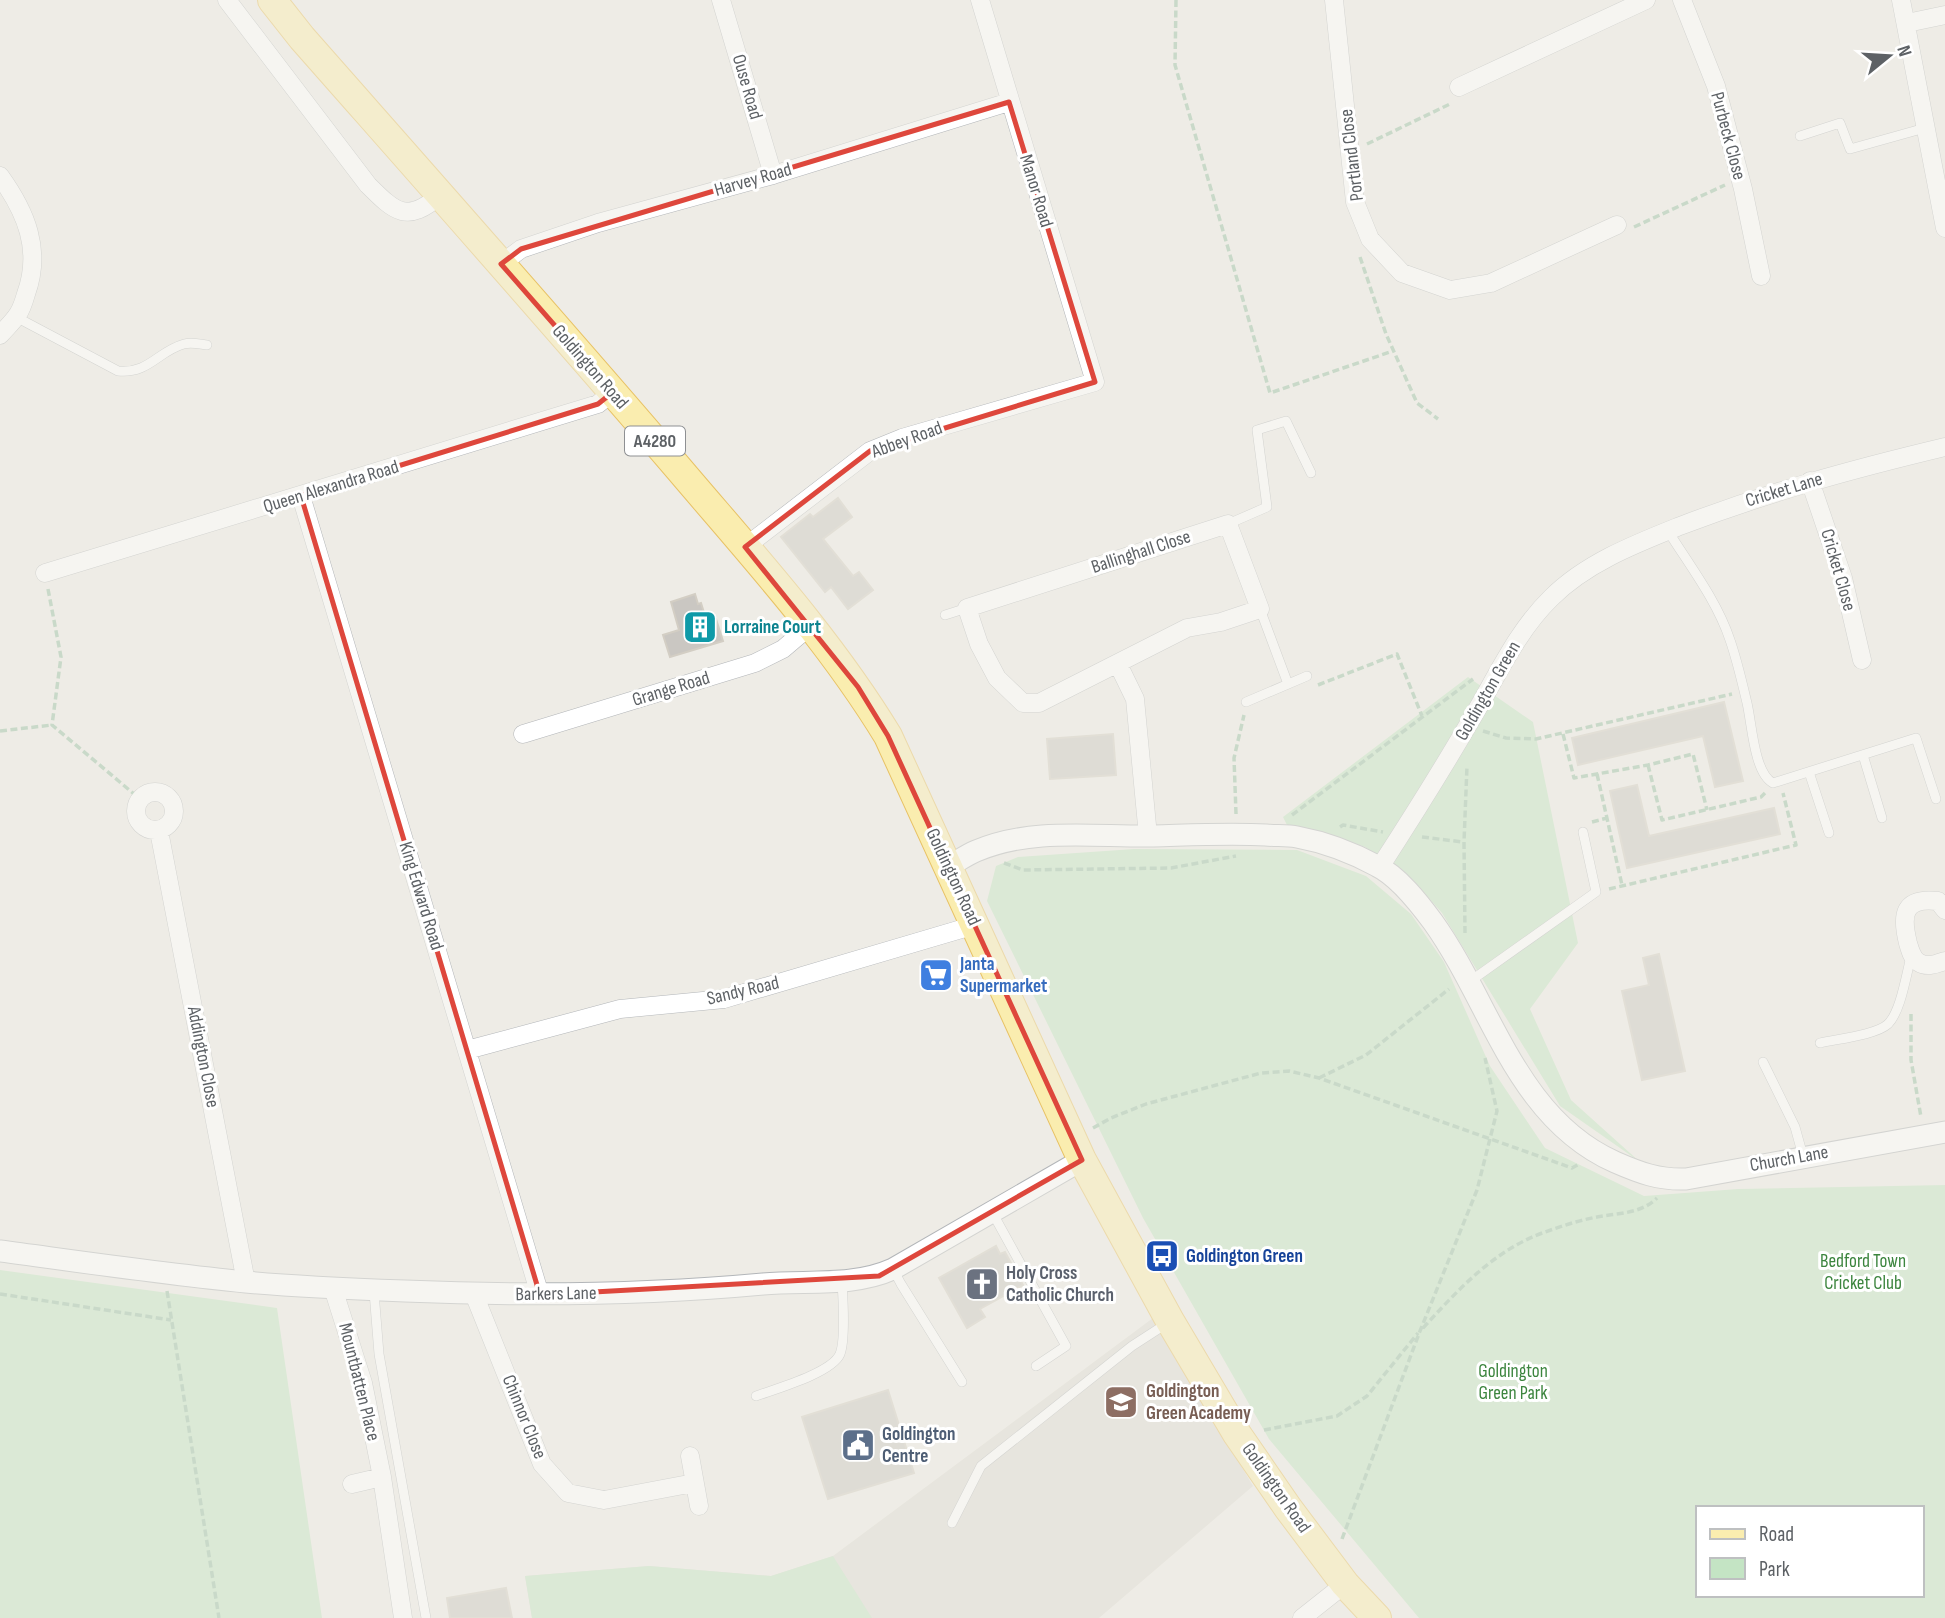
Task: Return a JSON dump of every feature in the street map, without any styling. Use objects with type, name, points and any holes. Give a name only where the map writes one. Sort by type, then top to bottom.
[{"type":"main road","name":"Goldington Road","points":[[272,0],[613,392],[745,547],[858,687],[888,736],[1082,1160],[1170,1321],[1237,1434],[1288,1508],[1339,1575],[1377,1618]]},
{"type":"street","points":[[227,0],[368,185],[390,208],[406,214],[426,208],[440,195]]},
{"type":"street","name":"Ouse Road","points":[[721,0],[773,175]]},
{"type":"street","name":"Manor Road","points":[[979,0],[1095,382]]},
{"type":"street","name":"Portland Close","points":[[1334,0],[1355,202],[1370,239],[1402,273],[1450,290],[1491,283],[1617,225]]},
{"type":"street","points":[[1460,87],[1646,0]]},
{"type":"street","name":"Purbeck Close","points":[[1682,0],[1716,86],[1761,276]]},
{"type":"street","points":[[1901,0],[1945,229]]},
{"type":"street","points":[[1907,23],[1945,15]]},
{"type":"street","name":"Harvey Road","points":[[501,264],[521,249],[598,223],[773,175],[1009,102]]},
{"type":"street","points":[[0,176],[17,200],[30,232],[33,260],[30,284],[16,317],[0,335]]},
{"type":"street","name":"Abbey Road","points":[[745,547],[870,451],[902,438],[1095,382]]},
{"type":"street","name":"Queen Alexandra Road","points":[[45,573],[598,404],[613,392]]},
{"type":"street","name":"Cricket Lane","points":[[1628,547],[1743,502],[1810,481],[1945,447]]},
{"type":"street","name":"Cricket Close","points":[[1810,481],[1843,578],[1862,660]]},
{"type":"street","name":"King Edward Road","points":[[300,496],[540,1295]]},
{"type":"street","points":[[967,608],[979,644],[997,678],[1023,703],[1039,703],[1187,628],[1221,622],[1260,609],[1228,524]]},
{"type":"street","name":"Ballinghall Close","points":[[967,608],[1228,524]]},
{"type":"street","name":"Goldington Green","points":[[1380,867],[1429,793],[1523,631],[1551,597],[1589,567],[1628,547]]},
{"type":"street","name":"Grange Road","points":[[523,734],[755,663],[783,649],[810,626]]},
{"type":"street","points":[[1118,664],[1135,699],[1148,836]]},
{"type":"street","points":[[155,792],[166,795],[175,808],[171,823],[159,831],[144,827],[136,814],[140,799],[155,792]]},
{"type":"street","name":"Addington Close","points":[[159,831],[246,1282]]},
{"type":"street","points":[[948,867],[976,851],[1021,838],[1068,833],[1297,837],[1341,849],[1380,867],[1417,900],[1444,938],[1521,1079],[1555,1121],[1595,1153]]},
{"type":"street","points":[[1945,910],[1938,901],[1928,900],[1911,905],[1904,914],[1903,923],[1912,956],[1919,964],[1930,966],[1945,961]]},
{"type":"street","name":"Sandy Road","points":[[467,1050],[620,1009],[723,999],[975,925]]},
{"type":"street","name":"Church Lane","points":[[1595,1153],[1635,1171],[1665,1180],[1686,1179],[1935,1133]]},
{"type":"street","name":"Barkers Lane","points":[[0,1251],[246,1282],[474,1294],[540,1295],[701,1290],[793,1281],[842,1282],[879,1276],[894,1269],[1082,1160]]},
{"type":"street","name":"Mountbatten Place","points":[[333,1288],[363,1383],[382,1477],[403,1618]]},
{"type":"street","name":"Chinnor Close","points":[[474,1294],[542,1464],[568,1493],[604,1500],[694,1483]]},
{"type":"street","points":[[690,1456],[699,1506]]},
{"type":"street","points":[[352,1485],[382,1477]]},
{"type":"street","points":[[1302,1618],[1339,1575]]},
{"type":"lane","points":[[1800,136],[1840,123],[1850,149],[1925,128]]},
{"type":"lane","points":[[16,317],[118,371],[131,372],[145,367],[183,344],[207,345]]},
{"type":"lane","points":[[1228,524],[1267,507],[1257,430],[1286,421],[1311,473]]},
{"type":"lane","points":[[1668,531],[1710,597],[1730,638],[1760,767],[1766,779],[1777,782],[1916,738],[1936,799]]},
{"type":"lane","name":"Ballinghall Close","points":[[945,615],[967,608]]},
{"type":"lane","points":[[1260,609],[1289,684]]},
{"type":"lane","points":[[1246,702],[1307,676]]},
{"type":"lane","points":[[1863,755],[1882,818]]},
{"type":"lane","points":[[1809,772],[1829,833]]},
{"type":"lane","points":[[1467,978],[1596,892],[1583,832]]},
{"type":"lane","points":[[1820,1043],[1871,1032],[1887,1025],[1896,1012],[1912,956]]},
{"type":"lane","points":[[1763,1062],[1795,1127],[1803,1156]]},
{"type":"lane","points":[[992,1211],[1066,1346],[1036,1366]]},
{"type":"lane","points":[[894,1269],[962,1382]]},
{"type":"lane","points":[[756,1396],[807,1377],[829,1366],[839,1355],[843,1324],[842,1282]]},
{"type":"lane","points":[[374,1290],[379,1354],[426,1618]]},
{"type":"lane","points":[[952,1523],[981,1466],[1132,1346],[1170,1321]]},
{"type":"path","points":[[1176,0],[1175,65],[1270,393],[1392,351]]},
{"type":"path","points":[[1350,152],[1455,102],[1460,87]]},
{"type":"path","points":[[1617,225],[1630,229],[1740,179]]},
{"type":"path","points":[[1357,247],[1392,351],[1417,403],[1438,419]]},
{"type":"path","points":[[45,573],[61,657],[52,725]]},
{"type":"path","points":[[1307,676],[1320,686],[1396,654],[1422,716]]},
{"type":"path","points":[[1276,836],[1289,816],[1422,716],[1482,672],[1501,669]]},
{"type":"path","points":[[1468,726],[1506,738],[1536,739],[1744,691]]},
{"type":"path","points":[[1237,834],[1234,758],[1246,702]]},
{"type":"path","points":[[0,731],[52,725],[140,799]]},
{"type":"path","points":[[1563,734],[1574,778],[1693,754],[1707,810]]},
{"type":"path","points":[[1465,935],[1466,765]]},
{"type":"path","points":[[1596,892],[1796,845],[1777,782],[1761,797],[1662,820],[1648,765]]},
{"type":"path","points":[[1597,774],[1622,886]]},
{"type":"path","points":[[1319,1079],[1366,1055],[1467,978]]},
{"type":"path","points":[[1911,1011],[1911,1060],[1935,1133]]},
{"type":"path","points":[[1339,1575],[1420,1331],[1477,1190],[1497,1111],[1483,1049]]},
{"type":"path","points":[[1082,1160],[1093,1128],[1111,1118],[1146,1104],[1261,1073],[1289,1071],[1319,1079],[1572,1168],[1595,1153]]},
{"type":"path","points":[[1237,1434],[1338,1416],[1367,1396],[1459,1288],[1494,1258],[1518,1243],[1545,1232],[1594,1218],[1633,1212],[1650,1205],[1660,1195],[1665,1180]]},
{"type":"path","points":[[165,1272],[219,1618]]},
{"type":"path","points":[[0,1294],[171,1320]]},
{"type":"highlighted area","points":[[1009,102],[1095,382],[870,451],[745,547],[858,687],[888,736],[1082,1160],[879,1276],[540,1295],[301,496],[598,404],[613,392],[501,264],[521,249]]},
{"type":"shaded area","name":"Goldington Green Academy","points":[[1153,1318],[1253,1486],[1099,1618],[532,1618],[525,1576],[649,1566],[771,1576],[833,1556]]},
{"type":"green space","points":[[1468,677],[1533,722],[1578,943],[1530,1009],[1571,1100],[1640,1162],[1560,1106],[1442,913],[1413,880],[1365,847],[1328,834],[1288,827],[1283,817]]},
{"type":"green space","name":"Goldington Green Park","points":[[1134,849],[1297,850],[1366,876],[1411,914],[1444,962],[1490,1066],[1545,1148],[1644,1196],[1738,1189],[1945,1185],[1945,1618],[1419,1618],[1269,1439],[1143,1218],[987,901],[996,866],[1018,857]]},
{"type":"green space","points":[[0,1270],[277,1308],[322,1618],[0,1618]]},
{"type":"green space","points":[[833,1556],[872,1618],[532,1618],[525,1576],[649,1566],[771,1576]]},
{"type":"building","points":[[838,498],[852,517],[823,539],[853,576],[859,572],[873,590],[848,609],[831,587],[825,592],[781,537],[810,514],[813,517]]},
{"type":"building","name":"Lorraine Court","points":[[695,594],[707,622],[716,619],[723,641],[670,657],[663,635],[679,630],[671,602]]},
{"type":"building","points":[[1724,702],[1743,781],[1715,787],[1703,736],[1578,765],[1572,738]]},
{"type":"building","points":[[1113,734],[1116,775],[1050,779],[1047,739]]},
{"type":"building","points":[[1637,785],[1649,836],[1774,808],[1780,834],[1627,868],[1610,791]]},
{"type":"building","points":[[1659,954],[1685,1071],[1642,1080],[1622,991],[1649,985],[1643,958]]},
{"type":"building","name":"Holy Cross Catholic Church","points":[[996,1246],[1000,1254],[1005,1252],[1023,1285],[980,1309],[985,1317],[967,1328],[939,1278]]},
{"type":"building","name":"Goldington Centre","points":[[888,1390],[914,1473],[828,1499],[802,1417]]},
{"type":"building","points":[[506,1588],[512,1618],[450,1618],[447,1598]]},
{"type":"place","name":"Lorraine Court","points":[[700,627]]},
{"type":"place","name":"Janta Supermarket","points":[[936,975]]},
{"type":"place","name":"Goldington Green","points":[[1162,1256]]},
{"type":"place","name":"Holy Cross Catholic Church","points":[[982,1284]]},
{"type":"place","name":"Goldington Green Academy","points":[[1121,1402]]},
{"type":"place","name":"Goldington Centre","points":[[858,1445]]},
{"type":"park label","name":"Bedford Town Cricket Club","points":[[1863,1272]]}]
